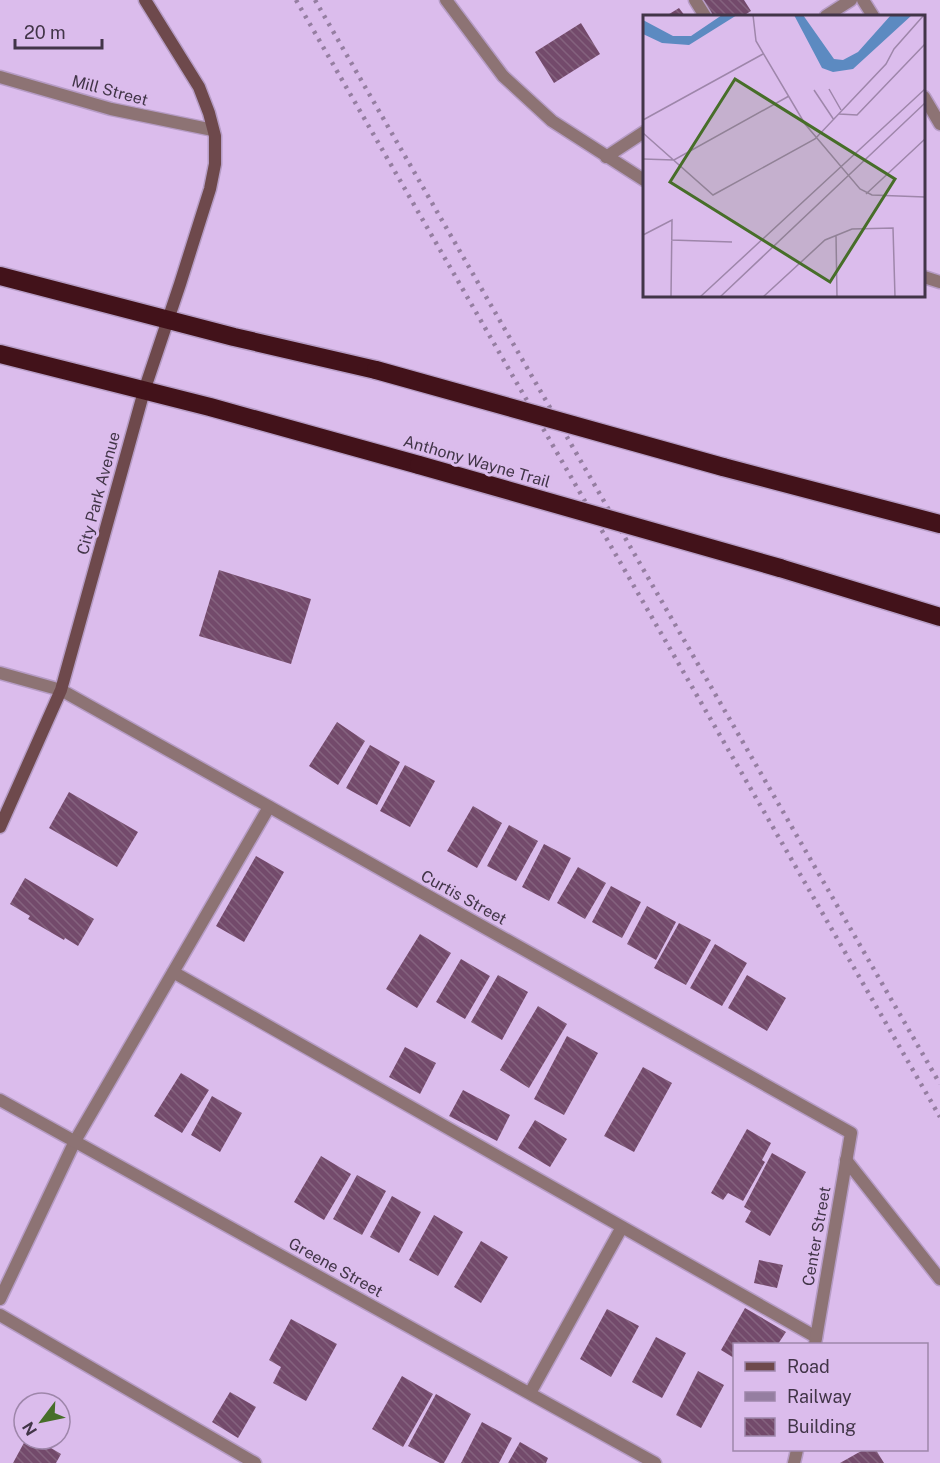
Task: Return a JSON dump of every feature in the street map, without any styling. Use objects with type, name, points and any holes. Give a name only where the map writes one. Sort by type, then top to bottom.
[{"type":"highway","points":[[0,276],[168,320],[376,370],[723,467],[940,524]]},
{"type":"highway","name":"Anthony Wayne Trail","points":[[0,354],[419,465],[780,568],[940,618]]},
{"type":"street","name":"City Park Avenue","points":[[0,827],[61,690],[144,391],[210,189],[215,164],[213,130],[199,87],[145,0]]},
{"type":"street","points":[[446,0],[503,76],[552,121],[643,179]]},
{"type":"street","points":[[694,0],[704,15]]},
{"type":"street","points":[[827,15],[851,0]]},
{"type":"street","points":[[863,0],[872,15]]},
{"type":"street","name":"Mill Street","points":[[0,77],[122,112],[213,130]]},
{"type":"street","points":[[925,100],[940,124]]},
{"type":"street","points":[[606,157],[643,133]]},
{"type":"street","points":[[925,277],[940,282]]},
{"type":"street","name":"Curtis Street","points":[[0,674],[61,690],[851,1133]]},
{"type":"street","points":[[0,1299],[75,1141],[269,807]]},
{"type":"street","points":[[172,972],[622,1227],[815,1341]]},
{"type":"street","name":"Greene Street","points":[[0,1100],[655,1463]]},
{"type":"street","name":"Center Street","points":[[815,1341],[851,1133]]},
{"type":"street","points":[[846,1160],[940,1280]]},
{"type":"street","points":[[530,1393],[622,1227]]},
{"type":"street","points":[[0,1315],[255,1463]]},
{"type":"building","points":[[698,0],[744,0],[751,11],[745,15],[706,15]]},
{"type":"building","points":[[679,8],[684,15],[668,15]]},
{"type":"building","points":[[581,23],[600,54],[554,83],[535,52]]},
{"type":"building","points":[[219,570],[311,599],[291,664],[199,636]]},
{"type":"building","points":[[337,722],[365,741],[338,785],[309,766]]},
{"type":"building","points":[[370,745],[400,762],[377,805],[346,788]]},
{"type":"building","points":[[405,765],[435,781],[410,827],[380,811]]},
{"type":"building","points":[[69,792],[138,832],[117,867],[49,828]]},
{"type":"building","points":[[473,806],[502,823],[477,868],[447,851]]},
{"type":"building","points":[[509,825],[538,841],[516,881],[487,866]]},
{"type":"building","points":[[544,844],[571,858],[549,901],[522,887]]},
{"type":"building","points":[[256,856],[284,872],[244,942],[216,926]]},
{"type":"building","points":[[578,867],[606,883],[585,919],[557,903]]},
{"type":"building","points":[[25,878],[94,919],[78,946],[28,919],[30,916],[10,904]]},
{"type":"building","points":[[611,886],[641,902],[622,938],[592,922]]},
{"type":"building","points":[[647,906],[676,922],[656,960],[627,944]]},
{"type":"building","points":[[679,923],[711,940],[686,985],[654,968]]},
{"type":"building","points":[[420,934],[451,953],[417,1008],[386,989]]},
{"type":"building","points":[[715,944],[747,963],[722,1006],[690,988]]},
{"type":"building","points":[[461,959],[490,976],[465,1019],[436,1002]]},
{"type":"building","points":[[498,975],[528,992],[502,1040],[471,1022]]},
{"type":"building","points":[[747,975],[786,998],[767,1031],[728,1008]]},
{"type":"building","points":[[538,1006],[567,1024],[529,1088],[500,1070]]},
{"type":"building","points":[[567,1036],[598,1053],[564,1115],[534,1099]]},
{"type":"building","points":[[405,1047],[436,1063],[420,1094],[389,1077]]},
{"type":"building","points":[[643,1067],[672,1083],[634,1152],[604,1136]]},
{"type":"building","points":[[181,1073],[209,1090],[182,1133],[154,1116]]},
{"type":"building","points":[[463,1090],[510,1115],[497,1141],[449,1116]]},
{"type":"building","points":[[212,1096],[242,1113],[220,1152],[191,1135]]},
{"type":"building","points":[[535,1120],[567,1139],[550,1167],[518,1148]]},
{"type":"building","points":[[747,1129],[771,1143],[762,1160],[765,1162],[743,1201],[728,1193],[723,1200],[711,1193]]},
{"type":"building","points":[[772,1153],[806,1172],[770,1236],[745,1222],[751,1211],[744,1207]]},
{"type":"building","points":[[321,1156],[351,1174],[324,1220],[294,1202]]},
{"type":"building","points":[[357,1175],[386,1191],[362,1235],[333,1219]]},
{"type":"building","points":[[392,1196],[421,1212],[399,1253],[370,1237]]},
{"type":"building","points":[[434,1215],[463,1232],[438,1276],[409,1260]]},
{"type":"building","points":[[481,1241],[508,1257],[481,1303],[454,1287]]},
{"type":"building","points":[[759,1260],[783,1265],[777,1288],[754,1283]]},
{"type":"building","points":[[745,1308],[786,1332],[779,1343],[733,1343],[733,1357],[721,1350]]},
{"type":"building","points":[[607,1309],[639,1326],[611,1377],[580,1359]]},
{"type":"building","points":[[291,1319],[337,1344],[306,1401],[273,1383],[281,1367],[269,1360]]},
{"type":"building","points":[[656,1337],[686,1353],[662,1398],[632,1382]]},
{"type":"building","points":[[698,1371],[724,1385],[701,1428],[676,1415]]},
{"type":"building","points":[[402,1376],[433,1394],[403,1447],[372,1429]]},
{"type":"building","points":[[230,1392],[256,1407],[238,1438],[212,1422]]},
{"type":"building","points":[[436,1394],[471,1414],[444,1463],[408,1446]]},
{"type":"building","points":[[482,1422],[512,1438],[499,1463],[461,1463]]},
{"type":"building","points":[[520,1442],[548,1458],[546,1463],[508,1463]]},
{"type":"building","points":[[20,1451],[56,1451],[61,1454],[56,1463],[13,1463]]},
{"type":"building","points":[[861,1451],[877,1451],[884,1463],[840,1463]]},
{"type":"railway","points":[[296,0],[940,1117]]},
{"type":"railway","points":[[315,0],[940,1084]]}]
